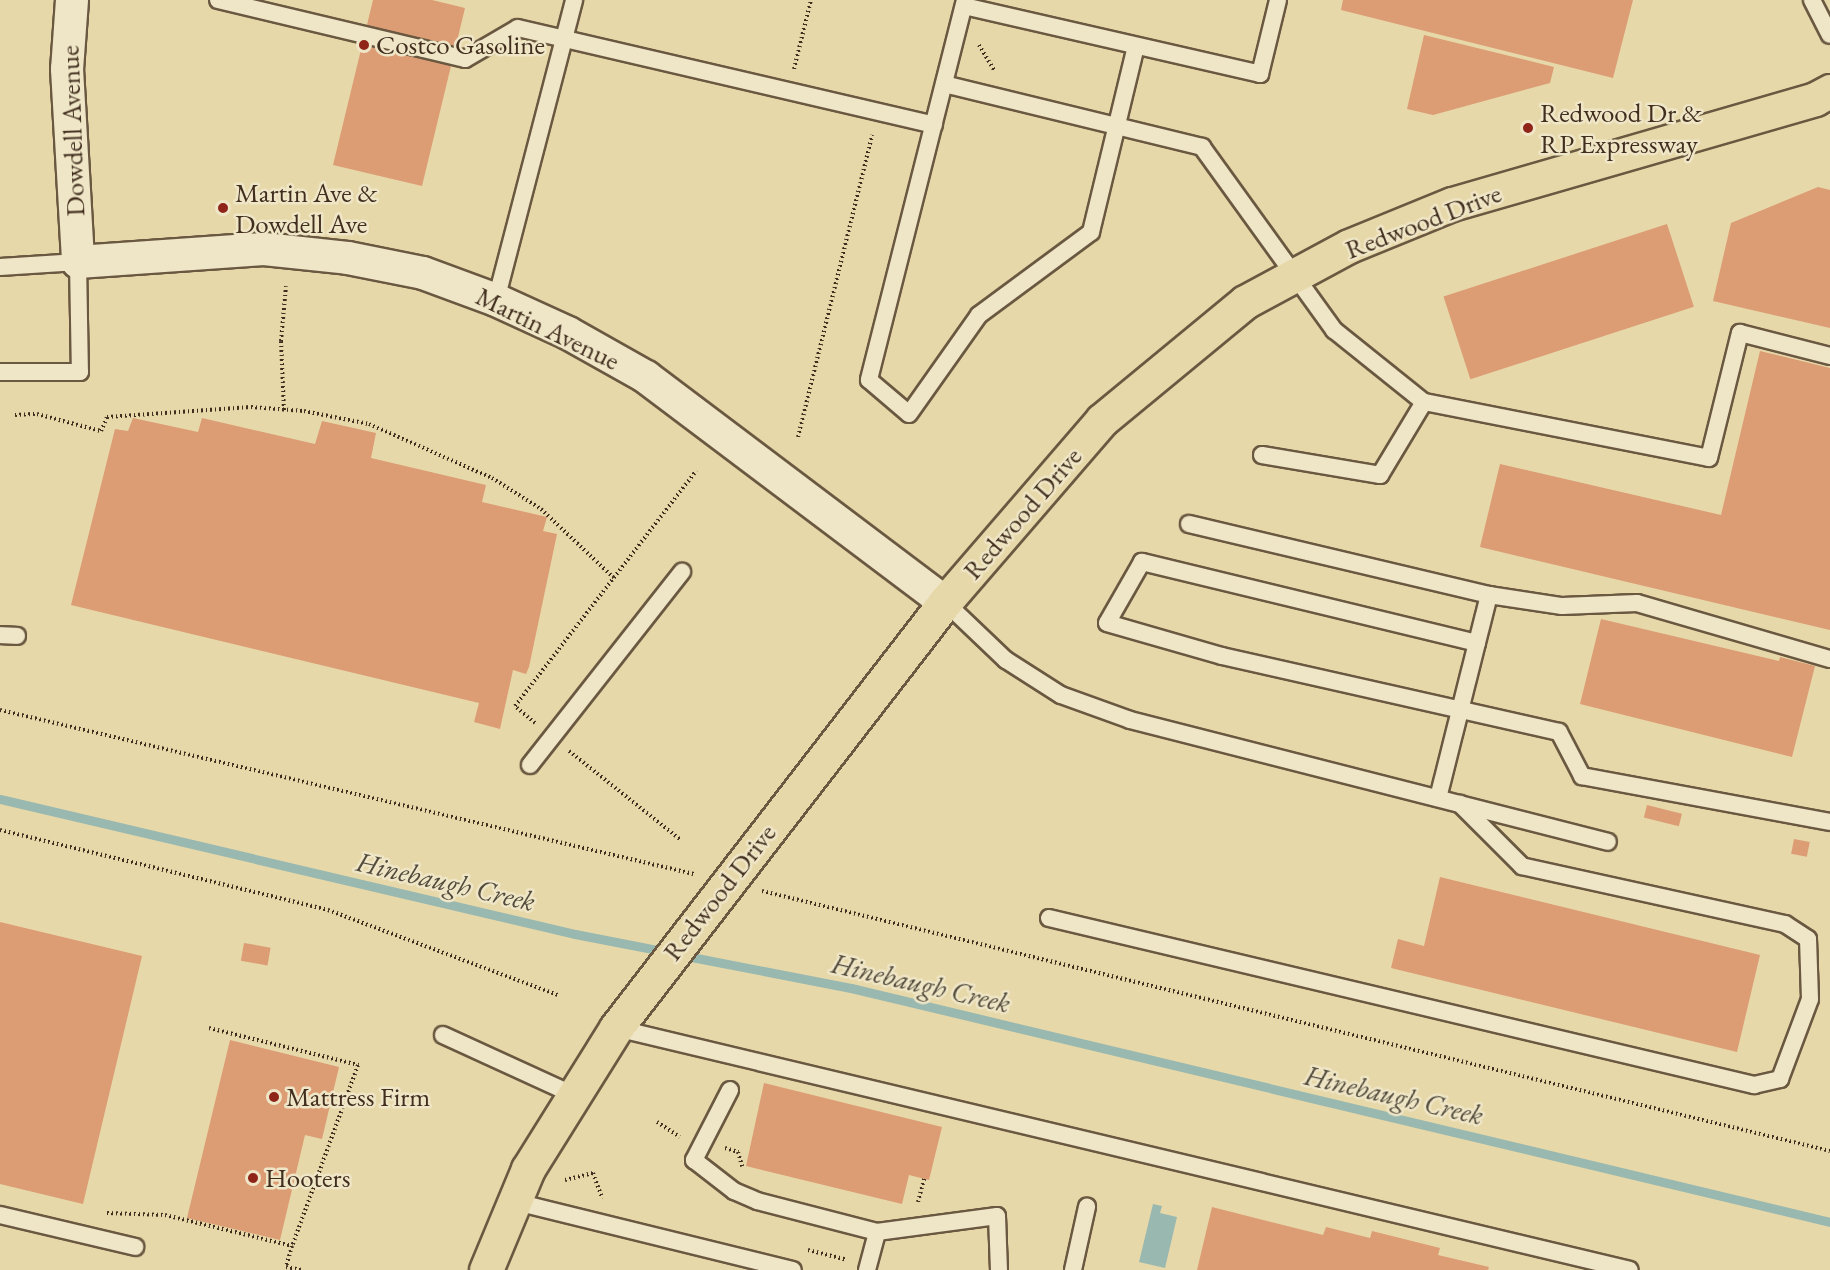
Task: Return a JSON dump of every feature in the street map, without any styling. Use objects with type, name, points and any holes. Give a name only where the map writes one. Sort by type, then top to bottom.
[{"type":"main road","name":"Redwood Drive","points":[[486,1270],[512,1201],[572,1094],[616,1028],[727,881],[945,602],[1101,420],[1245,302],[1349,246],[1452,204],[1815,99],[1830,91]]},
{"type":"street","name":"Dowdell Avenue","points":[[72,0],[67,69],[78,262]]},
{"type":"street","name":"Martin Avenue","points":[[78,262],[264,249],[348,258],[423,273],[496,300],[568,333],[646,377],[945,602]]},
{"type":"lane","points":[[218,0],[465,59],[518,28],[934,125]]},
{"type":"lane","points":[[496,300],[574,0]]},
{"type":"lane","points":[[1136,46],[1091,232],[980,315],[909,414],[869,380],[964,3],[1260,74],[1278,0]]},
{"type":"lane","points":[[1812,0],[1830,35]]},
{"type":"lane","points":[[944,84],[1202,147],[1334,330],[1424,402],[1709,458],[1740,333],[1830,356]]},
{"type":"lane","points":[[0,267],[78,262],[80,372],[0,372]]},
{"type":"lane","points":[[1262,454],[1380,475],[1424,402]]},
{"type":"lane","points":[[1189,524],[1489,595],[1562,606],[1637,603],[1830,659]]},
{"type":"lane","points":[[1477,643],[1142,562],[1107,623],[1222,656],[1460,712],[1559,732],[1581,776],[1830,822]]},
{"type":"lane","points":[[530,765],[682,572]]},
{"type":"lane","points":[[1438,798],[1489,595]]},
{"type":"lane","points":[[945,602],[1006,660],[1061,695],[1130,720],[1608,842]]},
{"type":"lane","points":[[1049,918],[1754,1085],[1780,1079],[1810,999],[1808,939],[1785,924],[1522,866],[1460,804]]},
{"type":"lane","points":[[616,1028],[1630,1270]]},
{"type":"lane","points":[[443,1035],[572,1094]]},
{"type":"lane","points":[[730,1090],[694,1160],[734,1191],[757,1201],[877,1232],[997,1216],[999,1270]]},
{"type":"lane","points":[[512,1201],[793,1270]]},
{"type":"lane","points":[[1073,1270],[1087,1207]]},
{"type":"lane","points":[[0,1215],[135,1247]]},
{"type":"lane","points":[[867,1270],[877,1232]]},
{"type":"path","points":[[794,70],[811,0]]},
{"type":"path","points":[[977,36],[984,58],[994,72],[1005,74]]},
{"type":"path","points":[[798,437],[873,128]]},
{"type":"path","points":[[284,410],[281,341],[286,286]]},
{"type":"path","points":[[15,415],[37,414],[101,431],[107,417],[251,407],[369,424],[462,462],[541,509],[614,578]]},
{"type":"path","points":[[0,710],[727,881],[1830,1151]]},
{"type":"path","points":[[0,830],[328,910],[560,996]]},
{"type":"path","points":[[209,1028],[358,1065],[285,1268],[302,1270]]},
{"type":"path","points":[[657,1122],[673,1135]]},
{"type":"path","points":[[917,1208],[924,1179]]},
{"type":"path","points":[[96,1213],[165,1215],[292,1246]]},
{"type":"water","points":[[1153,1204],[1162,1206],[1160,1213],[1177,1217],[1165,1268],[1139,1262]]},
{"type":"building","points":[[373,0],[432,0],[465,8],[422,186],[333,165]]},
{"type":"building","points":[[1343,0],[1633,0],[1613,78],[1341,10]]},
{"type":"building","points":[[1424,35],[1554,67],[1550,83],[1433,115],[1407,109]]},
{"type":"building","points":[[1818,187],[1830,190],[1830,328],[1713,301],[1731,223]]},
{"type":"building","points":[[1667,224],[1694,307],[1470,379],[1444,297]]},
{"type":"building","points":[[1760,351],[1830,368],[1830,630],[1480,547],[1500,464],[1721,515]]},
{"type":"building","points":[[133,418],[198,432],[202,418],[315,444],[322,421],[376,433],[371,458],[486,485],[482,502],[547,517],[543,531],[557,534],[529,667],[526,674],[513,670],[500,729],[474,722],[479,703],[71,605],[115,429],[128,431]]},
{"type":"building","points":[[1601,619],[1779,661],[1780,657],[1815,666],[1792,757],[1580,704]]},
{"type":"building","points":[[1647,805],[1682,814],[1679,826],[1644,818]]},
{"type":"building","points":[[1794,839],[1810,842],[1807,857],[1791,854]]},
{"type":"building","points":[[1440,877],[1760,955],[1737,1052],[1391,968],[1398,939],[1424,946]]},
{"type":"building","points":[[0,922],[142,956],[83,1204],[0,1184]]},
{"type":"building","points":[[244,943],[271,948],[267,965],[241,961]]},
{"type":"building","points":[[230,1040],[339,1067],[322,1139],[305,1135],[280,1240],[187,1218]]},
{"type":"building","points":[[764,1083],[942,1127],[929,1180],[909,1175],[902,1204],[746,1166]]},
{"type":"building","points":[[1212,1207],[1323,1235],[1326,1227],[1370,1238],[1372,1231],[1440,1248],[1438,1255],[1489,1267],[1488,1270],[1197,1270]]},
{"type":"waterway","name":"Hinebaugh Creek","points":[[0,799],[575,934],[668,952]]},
{"type":"waterway","name":"Hinebaugh Creek","points":[[681,955],[851,988],[1830,1222]]},
{"type":"place","name":"Costco Gasoline","points":[[364,45]]},
{"type":"place","name":"Redwood Dr & RP Expressway","points":[[1528,128]]},
{"type":"place","name":"Martin Ave & Dowdell Ave","points":[[223,208]]},
{"type":"place","name":"Mattress Firm","points":[[274,1097]]},
{"type":"place","name":"Hooters","points":[[253,1178]]}]
